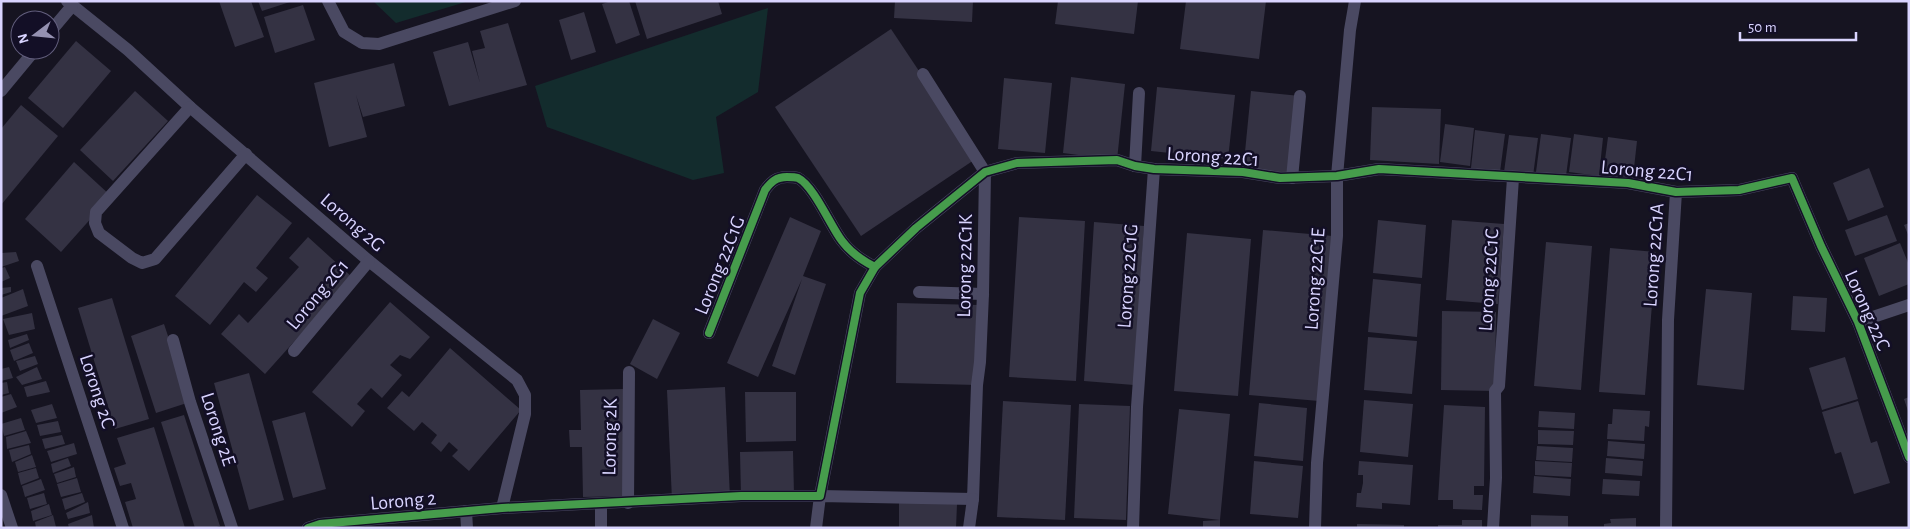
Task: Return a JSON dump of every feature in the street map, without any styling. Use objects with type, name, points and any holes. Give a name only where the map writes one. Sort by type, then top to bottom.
[{"type":"street","points":[[328,1],[344,32],[362,43],[379,44],[514,1]]},
{"type":"street","name":"Lorong 22C1E","points":[[1315,528],[1317,463],[1337,236],[1337,176],[1355,1]]},
{"type":"street","points":[[60,17],[69,4]]},
{"type":"street","name":"Lorong 2G","points":[[69,4],[128,50],[190,107],[369,261],[517,380],[526,395],[525,414],[502,508]]},
{"type":"street","points":[[1,91],[27,60]]},
{"type":"street","points":[[923,74],[985,172]]},
{"type":"street","points":[[1135,166],[1139,93]]},
{"type":"street","points":[[1292,178],[1300,96]]},
{"type":"street","points":[[190,107],[96,212],[95,223],[99,233],[132,258],[142,263],[155,259],[246,154]]},
{"type":"street","name":"Lorong 22C1","points":[[816,528],[820,496],[860,293],[876,267],[916,228],[985,172],[1017,163],[1116,160],[1154,169],[1243,172],[1280,178],[1337,176],[1379,170],[1628,183],[1676,192],[1739,190],[1792,178]]},
{"type":"street","name":"Lorong 22C1G","points":[[1133,528],[1139,386],[1154,169]]},
{"type":"street","name":"Lorong 22C1K","points":[[969,528],[973,499],[977,385],[980,362],[985,172]]},
{"type":"street","name":"Lorong 22C1G","points":[[709,333],[765,190],[772,181],[783,177],[798,178],[806,184],[842,241],[863,261],[876,267]]},
{"type":"street","name":"Lorong 22C1C","points":[[1493,528],[1496,478],[1495,391],[1499,386],[1513,178]]},
{"type":"street","name":"Lorong 22C","points":[[1792,178],[1821,246],[1858,322],[1909,458]]},
{"type":"street","name":"Lorong 22C1A","points":[[1666,528],[1668,320],[1676,192]]},
{"type":"street","name":"Lorong 2G1","points":[[294,351],[369,261]]},
{"type":"street","name":"Lorong 2C","points":[[37,266],[123,528]]},
{"type":"street","points":[[919,292],[983,294]]},
{"type":"street","points":[[1858,322],[1909,305]]},
{"type":"street","name":"Lorong 2E","points":[[173,340],[190,402],[232,528]]},
{"type":"street","name":"Lorong 2K","points":[[628,503],[629,372]]},
{"type":"street","points":[[1,495],[12,528]]},
{"type":"street","name":"Lorong 2","points":[[308,528],[320,524],[502,508],[741,496],[973,499]]},
{"type":"street","points":[[601,504],[601,528]]},
{"type":"street","points":[[466,511],[467,528]]},
{"type":"green space","points":[[373,1],[469,1],[396,23]]},
{"type":"green space","points":[[768,8],[758,92],[716,117],[724,173],[693,180],[547,127],[535,86]]},
{"type":"building","points":[[219,1],[251,1],[264,37],[235,47]]},
{"type":"building","points":[[258,1],[290,1],[290,2],[262,11]]},
{"type":"building","points":[[611,1],[629,1],[640,35],[616,44],[602,4]]},
{"type":"building","points":[[635,1],[718,1],[722,14],[647,39]]},
{"type":"building","points":[[895,1],[973,1],[972,22],[894,18]]},
{"type":"building","points":[[1058,1],[1138,1],[1134,34],[1055,24]]},
{"type":"building","points":[[1186,1],[1266,1],[1259,59],[1180,49]]},
{"type":"building","points":[[303,5],[315,40],[275,53],[264,17]]},
{"type":"building","points":[[584,12],[596,52],[571,60],[559,20]]},
{"type":"building","points":[[508,23],[527,85],[449,106],[433,52],[468,42],[480,83],[472,51],[485,48],[480,31]]},
{"type":"building","points":[[891,29],[977,158],[861,236],[775,107]]},
{"type":"building","points":[[76,41],[111,71],[63,128],[28,98]]},
{"type":"building","points":[[394,63],[405,106],[363,117],[356,95],[367,137],[329,147],[314,83]]},
{"type":"building","points":[[1071,77],[1125,84],[1117,160],[1063,153]]},
{"type":"building","points":[[1004,78],[1052,83],[1045,153],[998,149]]},
{"type":"building","points":[[1157,87],[1235,95],[1228,159],[1151,151]]},
{"type":"building","points":[[135,91],[168,121],[113,181],[80,150]]},
{"type":"building","points":[[1251,91],[1300,96],[1292,178],[1243,172]]},
{"type":"building","points":[[21,105],[58,136],[1,205],[1,129]]},
{"type":"building","points":[[1372,107],[1441,109],[1439,164],[1370,160]]},
{"type":"building","points":[[1445,124],[1474,128],[1470,166],[1440,162]]},
{"type":"building","points":[[1475,130],[1505,134],[1500,172],[1471,168]]},
{"type":"building","points":[[1541,134],[1571,138],[1566,176],[1536,172]]},
{"type":"building","points":[[1574,134],[1603,138],[1599,176],[1569,172]]},
{"type":"building","points":[[1509,135],[1538,138],[1533,176],[1504,172]]},
{"type":"building","points":[[1608,137],[1637,141],[1633,177],[1603,175]]},
{"type":"building","points":[[74,162],[111,196],[61,252],[25,219]]},
{"type":"building","points":[[1869,168],[1884,207],[1848,221],[1833,183]]},
{"type":"building","points":[[257,195],[292,223],[256,268],[268,278],[256,292],[244,282],[210,325],[175,296]]},
{"type":"building","points":[[1887,215],[1897,241],[1855,256],[1845,230]]},
{"type":"building","points":[[790,217],[821,231],[803,276],[826,284],[795,375],[772,366],[802,279],[758,377],[727,363]]},
{"type":"building","points":[[1019,217],[1085,221],[1076,381],[1009,377]]},
{"type":"building","points":[[1378,220],[1426,225],[1422,278],[1373,273]]},
{"type":"building","points":[[1452,220],[1504,224],[1498,304],[1446,300]]},
{"type":"building","points":[[1094,222],[1144,226],[1134,385],[1084,381]]},
{"type":"building","points":[[1909,223],[1909,237],[1904,225]]},
{"type":"building","points":[[1263,230],[1333,236],[1319,401],[1249,395]]},
{"type":"building","points":[[1187,233],[1251,239],[1238,396],[1174,391]]},
{"type":"building","points":[[308,237],[352,277],[265,374],[221,334],[239,314],[248,323],[299,267],[289,258]]},
{"type":"building","points":[[1546,242],[1592,246],[1581,390],[1534,386]]},
{"type":"building","points":[[1900,243],[1909,265],[1909,284],[1879,296],[1864,258]]},
{"type":"building","points":[[1610,248],[1656,252],[1645,395],[1599,392]]},
{"type":"building","points":[[16,252],[19,261],[1,267],[1,253]]},
{"type":"building","points":[[5,267],[10,278],[1,282],[1,268]]},
{"type":"building","points":[[1373,279],[1421,284],[1417,337],[1368,332]]},
{"type":"building","points":[[11,287],[11,292],[1,295],[1,288]]},
{"type":"building","points":[[23,289],[28,306],[1,316],[1,298]]},
{"type":"building","points":[[1706,289],[1752,293],[1744,390],[1697,385]]},
{"type":"building","points":[[1793,296],[1827,298],[1825,332],[1791,330]]},
{"type":"building","points":[[112,298],[149,419],[115,429],[78,308]]},
{"type":"building","points":[[390,302],[430,337],[410,359],[400,355],[390,365],[402,375],[382,398],[371,388],[357,404],[365,411],[352,427],[312,392]]},
{"type":"building","points":[[897,303],[979,305],[977,385],[896,383]]},
{"type":"building","points":[[1442,311],[1496,312],[1495,391],[1441,390]]},
{"type":"building","points":[[32,313],[35,329],[9,335],[3,319]]},
{"type":"building","points":[[653,319],[680,333],[657,379],[630,364]]},
{"type":"building","points":[[164,324],[190,402],[156,413],[131,336]]},
{"type":"building","points":[[27,334],[29,340],[10,348],[8,340]]},
{"type":"building","points":[[1368,337],[1417,341],[1412,394],[1364,390]]},
{"type":"building","points":[[29,343],[33,353],[14,361],[10,350]]},
{"type":"building","points":[[450,348],[521,410],[469,471],[452,456],[458,450],[449,442],[441,452],[431,443],[437,435],[422,422],[414,431],[387,408],[402,391],[409,397]]},
{"type":"building","points":[[35,356],[38,364],[20,371],[16,361]]},
{"type":"building","points":[[1845,357],[1858,399],[1822,410],[1809,368]]},
{"type":"building","points":[[9,367],[13,378],[1,381],[1,369]]},
{"type":"building","points":[[37,367],[42,379],[22,385],[16,377]]},
{"type":"building","points":[[249,373],[284,500],[249,510],[214,383]]},
{"type":"building","points":[[46,381],[50,392],[27,397],[24,387]]},
{"type":"building","points":[[7,382],[9,393],[1,395],[1,383]]},
{"type":"building","points":[[725,387],[730,498],[672,500],[667,390]]},
{"type":"building","points":[[624,389],[627,496],[583,497],[582,447],[570,447],[569,430],[581,430],[580,390]]},
{"type":"building","points":[[745,392],[796,392],[796,441],[746,442]]},
{"type":"building","points":[[11,394],[17,407],[1,413],[1,397]]},
{"type":"building","points":[[1909,397],[1909,411],[1908,411],[1904,399]]},
{"type":"building","points":[[1364,400],[1413,404],[1408,457],[1360,452]]},
{"type":"building","points":[[1003,401],[1071,405],[1065,520],[997,517]]},
{"type":"building","points":[[1858,401],[1871,443],[1877,441],[1890,483],[1854,494],[1841,452],[1835,454],[1822,412]]},
{"type":"building","points":[[1259,403],[1307,408],[1303,461],[1254,456]]},
{"type":"building","points":[[52,404],[57,418],[36,423],[31,410]]},
{"type":"building","points":[[1079,404],[1130,406],[1126,520],[1074,518]]},
{"type":"building","points":[[1444,405],[1485,407],[1484,486],[1474,486],[1474,495],[1483,495],[1482,510],[1453,509],[1453,500],[1438,500]]},
{"type":"building","points":[[1179,409],[1230,414],[1220,520],[1168,514]]},
{"type":"building","points":[[1613,409],[1650,411],[1649,427],[1645,426],[1644,441],[1607,439],[1608,424],[1612,424]]},
{"type":"building","points":[[1539,411],[1575,413],[1574,429],[1538,427]]},
{"type":"building","points":[[305,412],[326,489],[293,498],[272,421]]},
{"type":"building","points":[[184,415],[220,526],[214,528],[195,528],[161,422]]},
{"type":"building","points":[[21,418],[25,430],[4,436],[1,424]]},
{"type":"building","points":[[58,421],[61,432],[40,436],[37,425]]},
{"type":"building","points":[[154,427],[185,528],[133,528],[125,502],[136,499],[131,483],[120,486],[114,468],[126,464],[117,438]]},
{"type":"building","points":[[1538,430],[1574,431],[1573,445],[1538,444]]},
{"type":"building","points":[[26,431],[31,443],[7,449],[6,437]]},
{"type":"building","points":[[62,435],[65,444],[45,449],[42,439]]},
{"type":"building","points":[[1608,441],[1645,444],[1644,459],[1607,456]]},
{"type":"building","points":[[74,443],[77,454],[51,462],[47,451]]},
{"type":"building","points":[[29,445],[31,454],[12,462],[9,450]]},
{"type":"building","points":[[1537,446],[1573,448],[1572,462],[1536,460]]},
{"type":"building","points":[[793,451],[794,495],[741,496],[740,452]]},
{"type":"building","points":[[32,455],[36,467],[18,472],[15,462]]},
{"type":"building","points":[[68,458],[71,466],[53,473],[51,464]]},
{"type":"building","points":[[1606,458],[1643,461],[1642,476],[1605,473]]},
{"type":"building","points":[[1254,461],[1303,466],[1298,518],[1250,514]]},
{"type":"building","points":[[1359,461],[1413,465],[1410,505],[1382,503],[1382,509],[1356,507],[1357,493],[1361,493],[1363,483],[1363,475],[1358,475]]},
{"type":"building","points":[[1535,461],[1572,463],[1571,477],[1535,475]]},
{"type":"building","points":[[74,467],[76,477],[57,483],[54,474]]},
{"type":"building","points":[[36,468],[39,478],[21,485],[18,473]]},
{"type":"building","points":[[1534,476],[1571,479],[1570,496],[1533,493]]},
{"type":"building","points":[[77,478],[81,492],[61,497],[57,484]]},
{"type":"building","points":[[41,479],[45,490],[25,497],[22,486]]},
{"type":"building","points":[[1603,479],[1640,481],[1639,496],[1602,494]]},
{"type":"building","points":[[44,493],[47,504],[30,509],[27,498]]},
{"type":"building","points":[[82,493],[85,502],[65,510],[62,499]]},
{"type":"building","points":[[88,502],[90,513],[68,519],[66,513]]},
{"type":"building","points":[[899,502],[957,504],[956,528],[899,528]]},
{"type":"building","points":[[49,504],[52,515],[33,521],[31,511]]},
{"type":"building","points":[[53,515],[56,527],[36,528],[35,522]]},
{"type":"building","points":[[92,515],[94,528],[69,528],[68,524]]},
{"type":"building","points":[[1531,515],[1568,516],[1568,528],[1531,528]]},
{"type":"building","points":[[1636,518],[1636,528],[1604,528],[1604,524],[1611,523],[1610,519]]},
{"type":"building","points":[[1220,520],[1220,528],[1203,528],[1203,521]]},
{"type":"building","points":[[1462,520],[1482,520],[1482,528],[1438,528],[1438,525],[1462,525]]},
{"type":"building","points":[[1357,524],[1404,525],[1404,528],[1357,528]]},
{"type":"cycle path","points":[[709,333],[765,190],[774,180],[783,177],[798,178],[804,182],[846,245],[857,256],[875,267],[916,228],[985,172],[1017,163],[1117,160],[1135,166],[1154,169],[1243,172],[1280,178],[1337,176],[1379,169],[1628,183],[1676,192],[1739,190],[1792,178],[1821,246],[1858,322],[1909,457]]},
{"type":"cycle path","points":[[308,528],[320,524],[502,508],[741,496],[820,496],[860,293],[875,267]]}]
